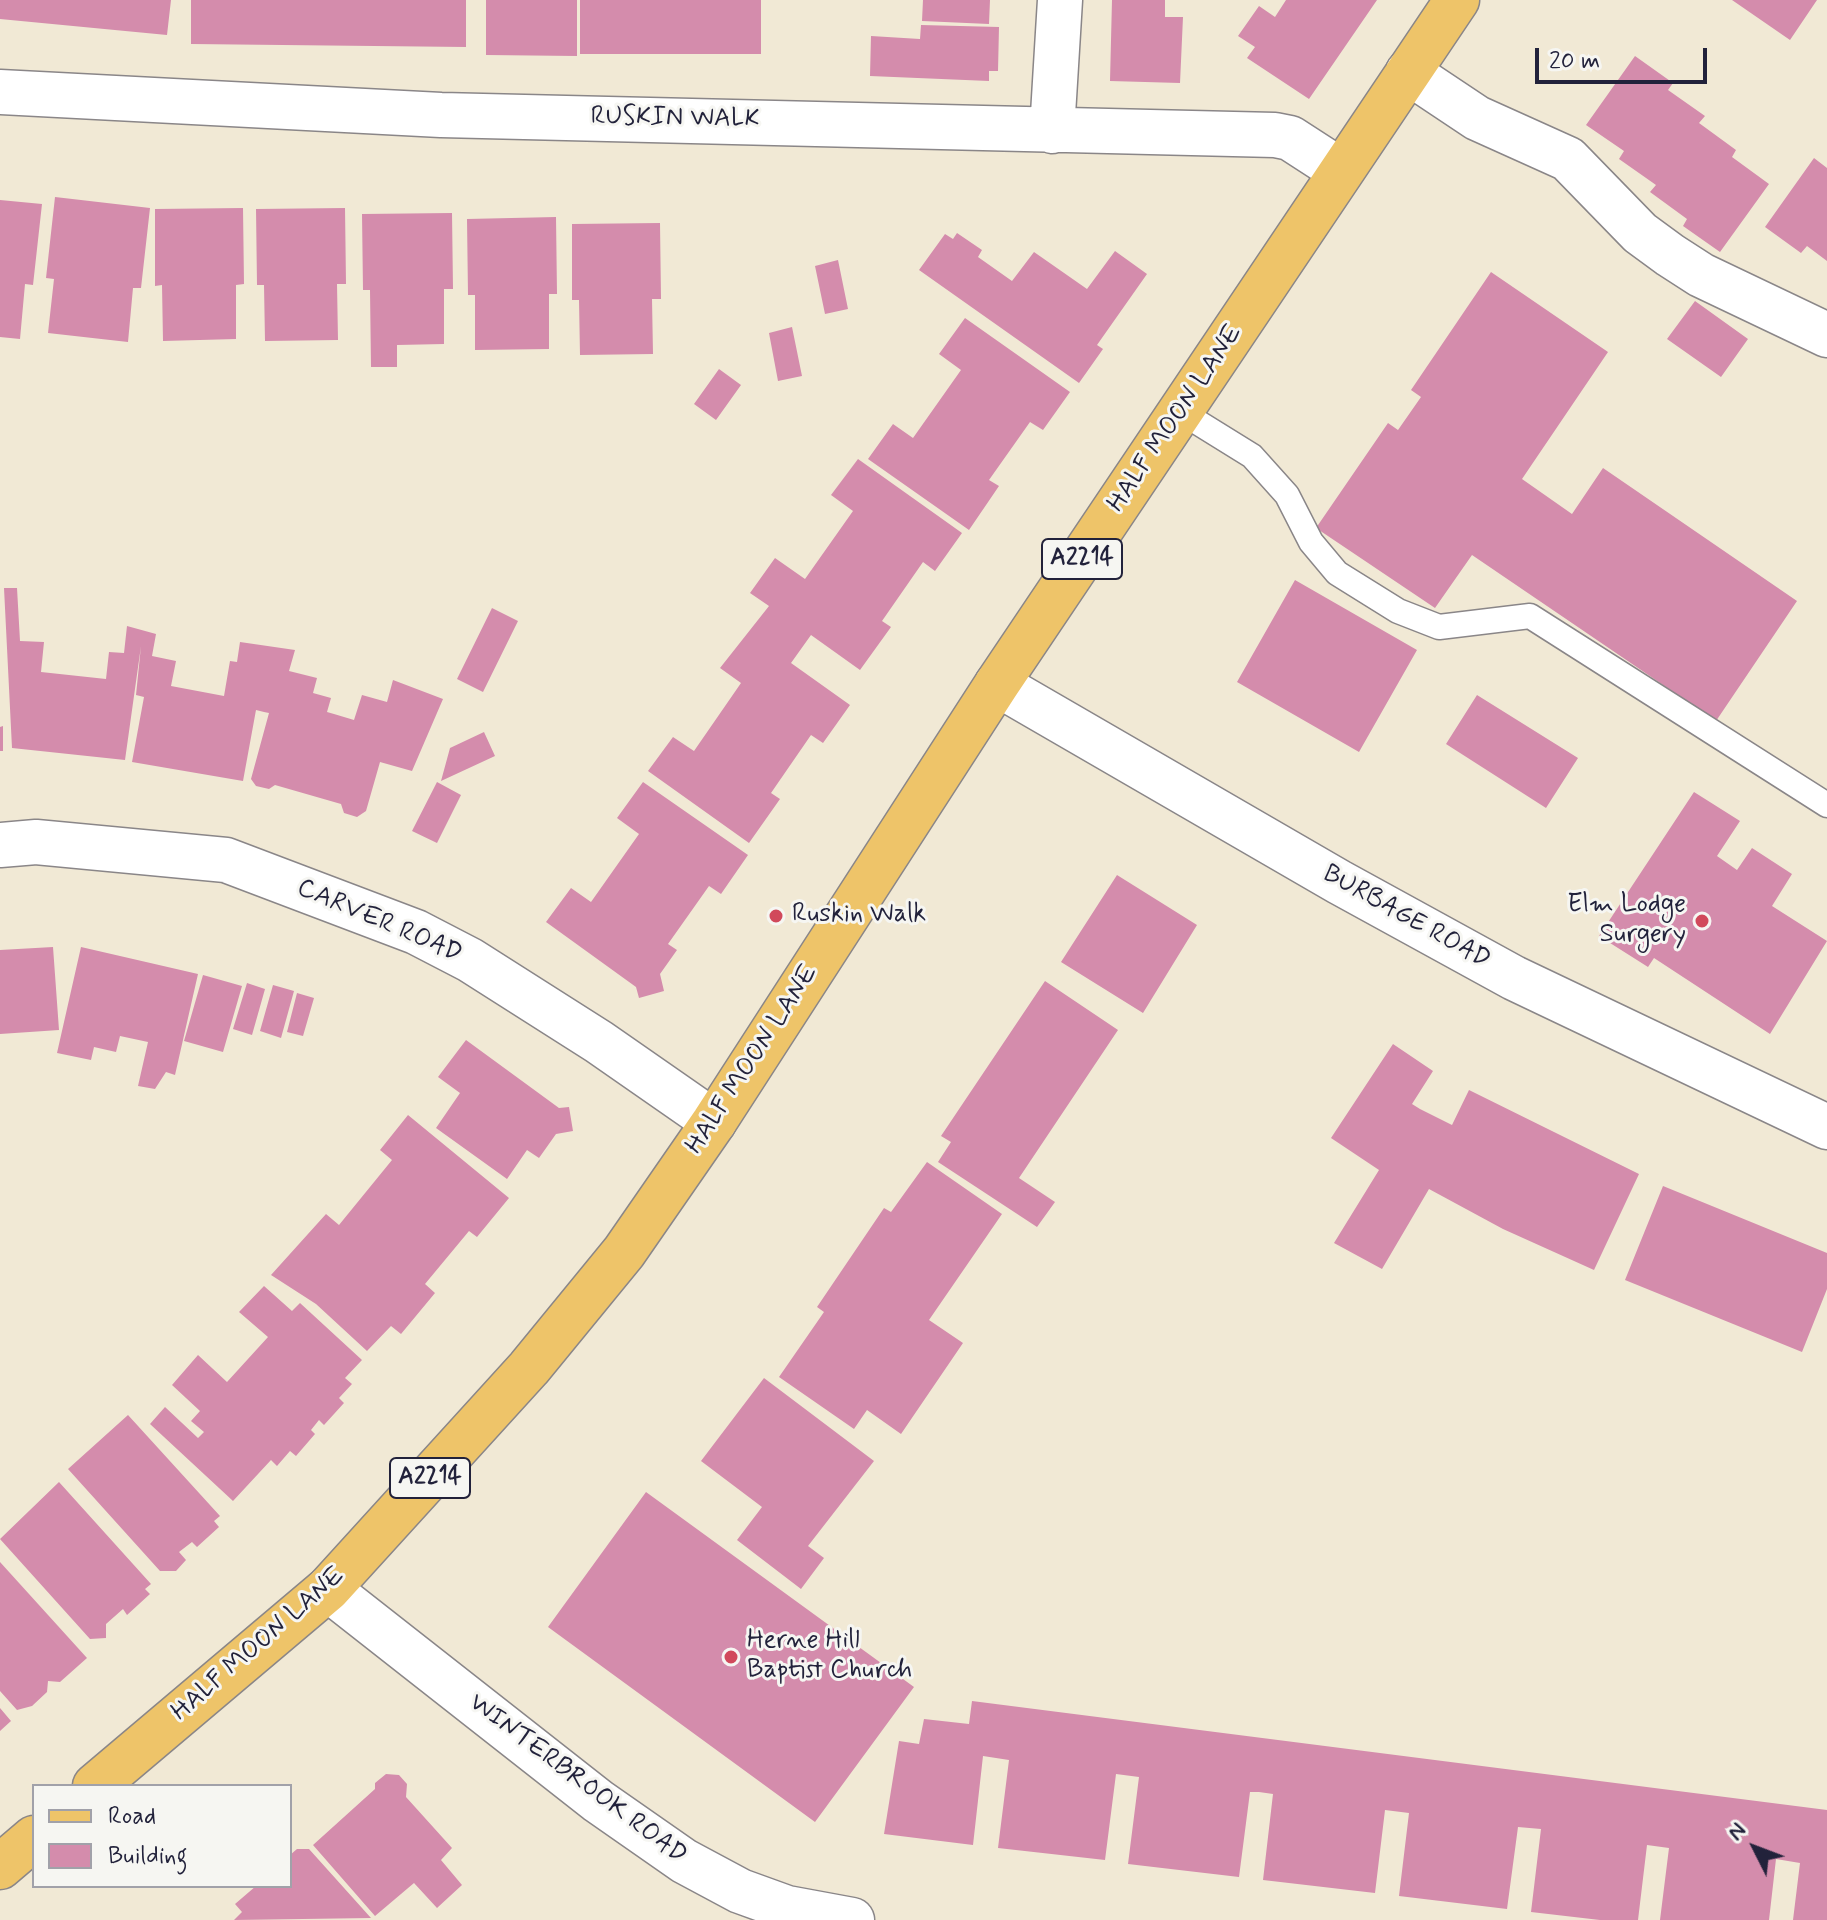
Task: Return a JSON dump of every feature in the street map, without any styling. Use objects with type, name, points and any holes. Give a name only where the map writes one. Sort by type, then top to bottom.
[{"type":"main road","name":"HALF MOON LANE","points":[[97,1784],[328,1589],[529,1368],[624,1252],[714,1122],[997,684],[1457,0]]},
{"type":"main road","points":[[0,1867],[32,1840]]},
{"type":"street","points":[[1052,131],[1060,0]]},
{"type":"street","points":[[1408,72],[1477,118],[1568,159],[1640,233],[1701,275],[1827,335]]},
{"type":"street","name":"RUSKIN WALK","points":[[0,92],[441,115],[1275,135],[1290,138],[1341,171]]},
{"type":"street","name":"BURBAGE ROAD","points":[[997,684],[1463,951],[1827,1127]]},
{"type":"street","name":"CARVER ROAD","points":[[0,845],[36,842],[226,860],[386,921],[470,960],[599,1042],[714,1122]]},
{"type":"street","name":"WINTERBROOK ROAD","points":[[328,1589],[598,1801],[684,1861],[740,1891],[787,1908],[852,1920]]},
{"type":"lane","points":[[1181,412],[1252,456],[1287,495],[1311,542],[1337,573],[1398,611],[1439,627],[1530,616],[1827,805]]},
{"type":"building","points":[[0,0],[171,0],[167,35],[0,19]]},
{"type":"building","points":[[191,0],[466,0],[466,47],[191,44]]},
{"type":"building","points":[[486,0],[577,0],[577,56],[486,55]]},
{"type":"building","points":[[580,0],[761,0],[761,54],[580,54]]},
{"type":"building","points":[[923,0],[990,0],[989,24],[922,21]]},
{"type":"building","points":[[1112,0],[1165,0],[1165,17],[1183,17],[1180,83],[1110,81]]},
{"type":"building","points":[[1286,0],[1377,0],[1309,99],[1247,58],[1255,47],[1238,36],[1259,6],[1275,17]]},
{"type":"building","points":[[1732,0],[1817,0],[1790,40]]},
{"type":"building","points":[[921,25],[999,27],[998,71],[989,71],[989,81],[870,76],[871,36],[920,39]]},
{"type":"building","points":[[1635,56],[1673,83],[1668,90],[1705,116],[1699,123],[1736,150],[1732,157],[1769,184],[1720,252],[1683,226],[1687,219],[1650,192],[1656,185],[1619,159],[1624,151],[1586,125]]},
{"type":"building","points":[[1814,158],[1827,168],[1827,261],[1807,246],[1801,253],[1765,227]]},
{"type":"building","points":[[55,197],[150,208],[141,288],[133,288],[128,342],[48,333],[54,279],[46,278]]},
{"type":"building","points":[[0,200],[42,204],[33,285],[25,284],[20,339],[0,337]]},
{"type":"building","points":[[243,208],[244,284],[236,285],[236,339],[163,341],[162,285],[155,286],[155,209]]},
{"type":"building","points":[[345,208],[346,284],[337,284],[338,340],[265,341],[264,285],[257,285],[256,209]]},
{"type":"building","points":[[452,213],[453,289],[444,289],[444,344],[397,345],[397,367],[371,367],[370,290],[363,290],[362,214]]},
{"type":"building","points":[[556,217],[557,294],[549,294],[549,349],[475,350],[475,295],[468,295],[467,219]]},
{"type":"building","points":[[660,223],[661,299],[652,299],[653,354],[580,355],[579,300],[572,300],[572,224]]},
{"type":"building","points":[[957,233],[982,250],[978,257],[1012,281],[1034,252],[1087,289],[1115,251],[1147,274],[1097,345],[1103,349],[1079,383],[919,270],[945,234],[953,239]]},
{"type":"building","points":[[838,260],[848,309],[825,314],[815,266]]},
{"type":"building","points":[[1491,272],[1608,352],[1522,479],[1572,514],[1603,468],[1797,601],[1716,721],[1472,555],[1435,608],[1316,528],[1388,423],[1398,430],[1421,397],[1411,390]]},
{"type":"building","points":[[1695,301],[1748,339],[1721,377],[1667,339]]},
{"type":"building","points":[[965,318],[1070,392],[1043,430],[1030,422],[989,480],[999,486],[969,530],[868,459],[893,424],[913,438],[961,370],[939,354]]},
{"type":"building","points":[[792,327],[802,376],[778,381],[769,333]]},
{"type":"building","points":[[719,369],[741,385],[716,420],[694,404]]},
{"type":"building","points":[[858,459],[962,533],[935,571],[923,562],[882,621],[891,627],[860,670],[811,635],[791,663],[850,705],[823,743],[811,735],[771,793],[780,799],[749,843],[648,771],[673,737],[694,751],[741,683],[720,668],[769,606],[750,593],[775,558],[805,579],[853,511],[831,495]]},
{"type":"building","points":[[1295,580],[1417,650],[1359,752],[1237,682]]},
{"type":"building","points":[[4,588],[17,588],[20,641],[44,642],[41,672],[106,679],[109,652],[124,653],[127,626],[156,634],[152,656],[176,661],[171,686],[224,696],[230,661],[237,662],[240,642],[295,650],[289,671],[317,678],[313,693],[331,698],[327,712],[354,720],[362,695],[387,702],[393,680],[443,699],[412,771],[380,762],[366,811],[357,817],[344,813],[341,804],[275,785],[269,789],[256,786],[251,779],[269,713],[256,710],[243,781],[132,762],[144,697],[136,695],[141,646],[125,760],[12,748]]},
{"type":"building","points":[[492,608],[518,621],[483,692],[457,679]]},
{"type":"building","points":[[1477,695],[1578,758],[1546,808],[1446,744]]},
{"type":"building","points":[[3,726],[3,751],[0,751],[0,727]]},
{"type":"building","points":[[484,732],[495,756],[441,781],[450,748]]},
{"type":"building","points":[[437,782],[461,795],[437,843],[412,831]]},
{"type":"building","points":[[643,782],[748,855],[721,894],[709,886],[668,944],[677,950],[660,974],[664,991],[639,998],[636,987],[546,922],[571,888],[591,902],[639,834],[617,818]]},
{"type":"building","name":"Elm Lodge Surgery","points":[[1694,792],[1740,821],[1717,856],[1737,870],[1752,848],[1792,874],[1772,906],[1827,941],[1770,1034],[1654,958],[1648,967],[1599,936]]},
{"type":"building","points":[[1117,875],[1197,925],[1143,1013],[1061,962]]},
{"type":"building","points":[[53,947],[59,1030],[0,1034],[0,950]]},
{"type":"building","points":[[81,947],[198,974],[175,1075],[166,1072],[155,1089],[138,1086],[148,1042],[120,1036],[116,1052],[94,1047],[91,1060],[57,1053]]},
{"type":"building","points":[[203,975],[242,986],[223,1052],[184,1041]]},
{"type":"building","points":[[1045,981],[1118,1030],[1019,1178],[1055,1202],[1037,1227],[938,1162],[951,1142],[941,1136]]},
{"type":"building","points":[[247,983],[265,989],[252,1035],[233,1029]]},
{"type":"building","points":[[273,985],[294,991],[281,1038],[260,1031]]},
{"type":"building","points":[[297,993],[314,998],[303,1036],[287,1032]]},
{"type":"building","points":[[466,1040],[559,1108],[569,1107],[573,1131],[556,1134],[539,1158],[527,1150],[507,1179],[436,1128],[460,1093],[438,1077]]},
{"type":"building","points":[[1393,1044],[1433,1071],[1412,1104],[1420,1109],[1452,1125],[1469,1090],[1639,1174],[1594,1270],[1503,1229],[1429,1189],[1382,1269],[1334,1243],[1379,1170],[1331,1138]]},
{"type":"building","points":[[408,1115],[509,1198],[477,1237],[469,1231],[425,1284],[435,1293],[401,1334],[391,1326],[367,1351],[316,1304],[271,1275],[326,1214],[339,1225],[392,1160],[380,1150]]},
{"type":"building","points":[[927,1162],[1002,1214],[929,1320],[963,1343],[901,1434],[867,1410],[854,1429],[779,1377],[824,1312],[817,1307],[884,1208],[891,1212]]},
{"type":"building","points":[[1663,1186],[1827,1253],[1827,1289],[1802,1352],[1625,1280]]},
{"type":"building","points":[[264,1286],[292,1311],[300,1303],[362,1360],[345,1378],[352,1384],[339,1398],[344,1403],[324,1425],[319,1420],[311,1430],[315,1434],[296,1456],[290,1451],[277,1466],[271,1460],[233,1501],[150,1424],[165,1407],[198,1438],[204,1432],[191,1421],[200,1411],[172,1385],[198,1355],[227,1382],[268,1337],[239,1312]]},
{"type":"building","points":[[764,1378],[874,1461],[808,1546],[824,1558],[801,1589],[737,1540],[762,1507],[701,1461]]},
{"type":"building","points":[[128,1415],[220,1516],[214,1521],[219,1527],[197,1547],[192,1542],[179,1552],[186,1560],[176,1571],[160,1571],[68,1469]]},
{"type":"building","points":[[59,1482],[151,1584],[145,1589],[150,1594],[127,1615],[123,1609],[106,1624],[106,1638],[90,1639],[0,1539]]},
{"type":"building","name":"Herne Hill Baptist Church","points":[[646,1492],[914,1687],[815,1822],[548,1627]]},
{"type":"building","points":[[0,1562],[87,1658],[60,1682],[48,1681],[47,1692],[32,1706],[17,1710],[0,1691]]},
{"type":"building","points":[[972,1701],[1827,1810],[1827,1920],[1793,1920],[1800,1863],[1776,1859],[1769,1920],[1660,1920],[1669,1848],[1647,1845],[1638,1920],[1600,1920],[1531,1912],[1541,1829],[1518,1827],[1507,1909],[1399,1896],[1409,1813],[1385,1810],[1375,1893],[1263,1880],[1273,1794],[1259,1792],[1250,1792],[1239,1877],[1128,1864],[1139,1777],[1116,1774],[1105,1860],[998,1848],[1009,1760],[983,1756],[973,1845],[884,1834],[899,1741],[919,1744],[924,1719],[969,1724]]},
{"type":"building","points":[[0,1708],[11,1721],[0,1731]]},
{"type":"building","points":[[386,1774],[399,1775],[407,1784],[406,1797],[452,1848],[441,1860],[462,1885],[437,1908],[414,1883],[375,1916],[313,1845],[375,1789],[375,1783]]},
{"type":"building","points":[[297,1849],[309,1849],[371,1918],[234,1920],[242,1912],[235,1904],[254,1888],[292,1888],[292,1853]]},
{"type":"place","name":"Ruskin Walk","points":[[776,916]]},
{"type":"place","name":"Elm Lodge Surgery","points":[[1702,921]]},
{"type":"place","name":"Herne Hill Baptist Church","points":[[731,1657]]}]
